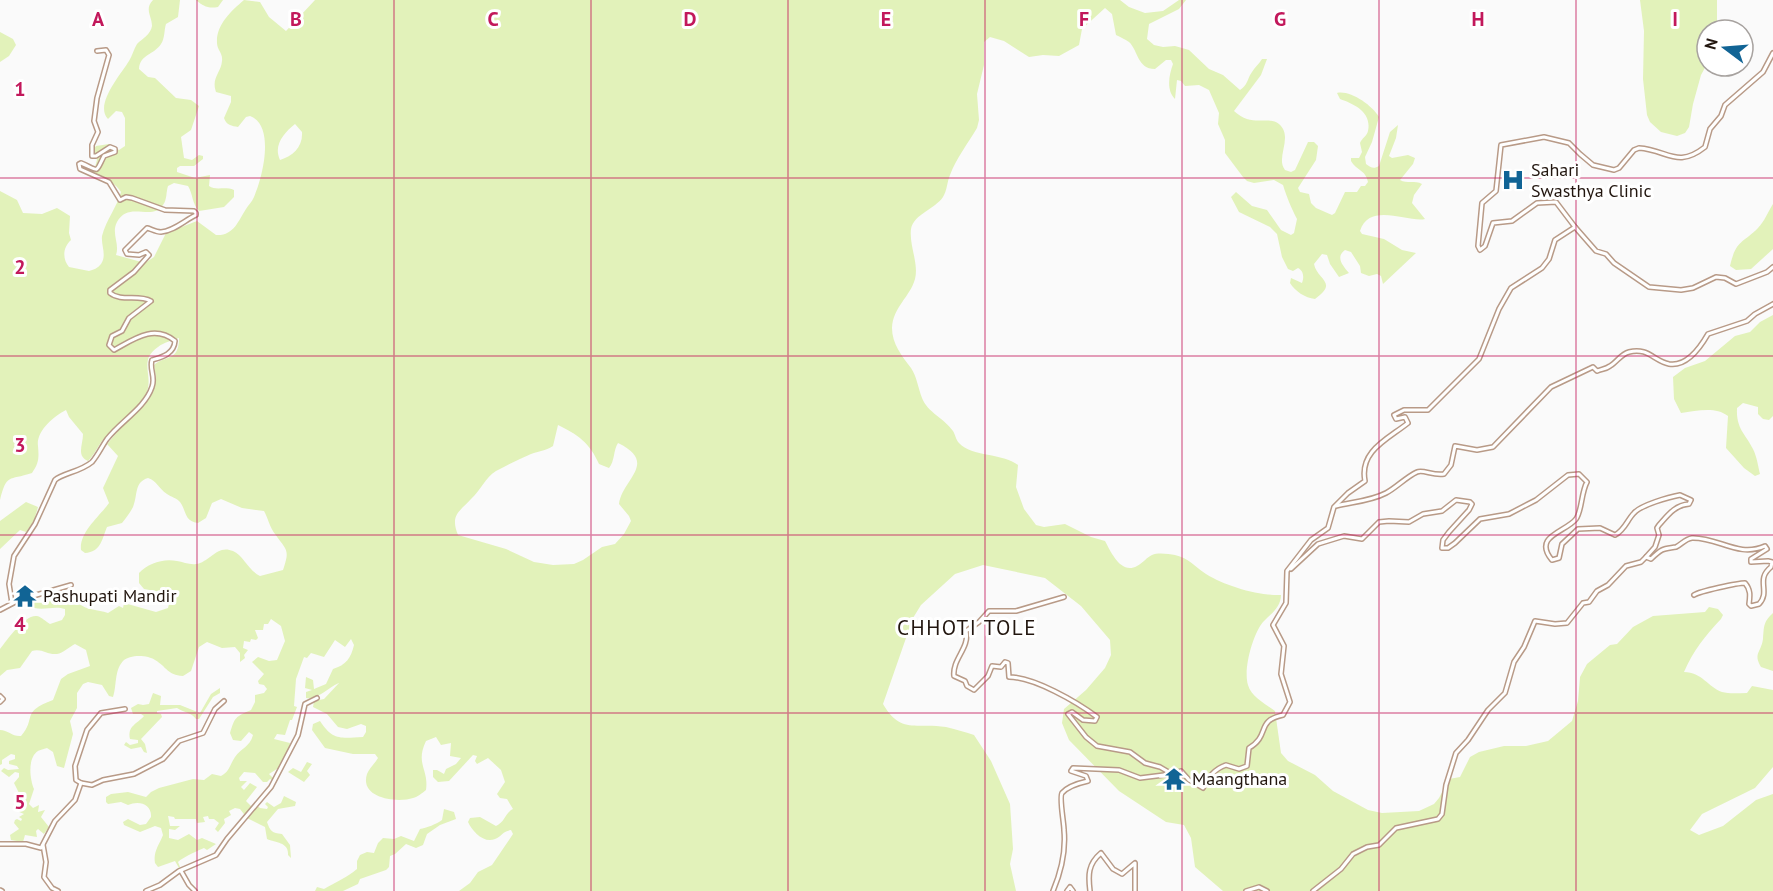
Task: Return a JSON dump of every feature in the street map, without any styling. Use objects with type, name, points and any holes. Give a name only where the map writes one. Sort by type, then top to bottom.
[{"type":"street","points":[[12,603],[9,584],[14,556],[35,524],[55,480],[76,472],[91,462],[107,439],[145,401],[154,381],[152,360],[164,356],[175,345],[175,340],[169,336],[150,332],[114,350],[109,345],[112,336],[122,331],[129,318],[151,301],[145,298],[115,297],[110,293],[110,290],[141,266],[149,255],[146,252],[139,255],[128,254],[125,250],[147,228],[161,232],[181,225],[196,215],[194,212],[165,210],[132,198],[126,197],[120,200],[109,182],[80,169],[79,164],[81,163],[95,170],[99,169],[104,156],[115,152],[115,149],[110,147],[92,156],[92,145],[98,132],[94,120],[97,98],[109,55],[106,50],[97,51]]},
{"type":"street","points":[[1773,53],[1763,72],[1726,103],[1721,116],[1710,129],[1708,143],[1703,150],[1679,159],[1660,151],[1639,147],[1616,170],[1597,167],[1569,143],[1544,137],[1501,145],[1496,191],[1482,203],[1478,246],[1480,250],[1485,246],[1494,223],[1512,221],[1537,203],[1556,202],[1596,251],[1606,254],[1614,263],[1649,287],[1681,290],[1693,288],[1716,277],[1725,278],[1736,284],[1767,272],[1773,267]]},
{"type":"street","points":[[1053,891],[1064,853],[1063,813],[1060,800],[1062,793],[1073,785],[1088,781],[1086,776],[1071,771],[1073,768],[1119,770],[1140,778],[1181,771],[1189,780],[1203,788],[1218,768],[1226,765],[1239,769],[1247,766],[1249,748],[1259,742],[1266,722],[1270,718],[1283,715],[1290,702],[1281,674],[1284,646],[1273,625],[1286,603],[1287,571],[1311,540],[1328,528],[1334,507],[1365,481],[1364,466],[1368,455],[1408,423],[1405,417],[1396,419],[1394,415],[1404,410],[1428,410],[1479,359],[1499,309],[1511,288],[1542,268],[1549,259],[1555,240],[1575,228]]},
{"type":"street","points":[[1334,507],[1388,492],[1417,472],[1423,471],[1435,476],[1444,474],[1450,465],[1455,446],[1477,450],[1493,447],[1551,387],[1566,378],[1593,367],[1597,371],[1606,368],[1629,352],[1643,351],[1668,364],[1680,363],[1698,351],[1708,334],[1748,321],[1755,314],[1773,304]]},
{"type":"street","points":[[1287,571],[1318,544],[1344,536],[1362,539],[1379,522],[1409,522],[1423,514],[1442,511],[1456,500],[1470,502],[1472,504],[1469,510],[1443,540],[1442,548],[1448,548],[1480,519],[1509,514],[1536,500],[1563,478],[1574,474],[1581,476],[1587,482],[1575,519],[1548,539],[1547,548],[1551,559],[1558,558],[1562,544],[1578,529],[1600,528],[1615,535],[1620,532],[1635,511],[1643,507],[1680,495],[1691,500],[1689,504],[1682,504],[1673,509],[1659,525],[1655,547],[1641,562],[1626,566],[1605,587],[1597,591],[1589,602],[1583,603],[1567,623],[1535,621],[1524,647],[1514,662],[1505,693],[1488,710],[1468,740],[1456,753],[1446,784],[1440,816],[1435,820],[1396,828],[1379,845],[1367,847],[1353,855],[1335,874],[1313,891]]},
{"type":"street","points":[[1646,557],[1651,559],[1662,549],[1677,546],[1690,538],[1708,539],[1743,551],[1765,546],[1767,549],[1751,559],[1751,562],[1772,562],[1771,567],[1764,572],[1764,596],[1759,603],[1751,606],[1749,604],[1750,593],[1745,584],[1702,591],[1694,595]]},
{"type":"street","points":[[0,610],[12,603],[71,585]]},
{"type":"street","points":[[1064,597],[1016,611],[989,611],[966,630],[968,638],[965,648],[959,655],[953,672],[954,676],[965,681],[967,686],[974,690],[988,676],[992,666],[1001,667],[1005,662],[1008,663],[1009,677],[1043,686],[1078,702],[1097,717],[1095,721],[1083,720],[1072,712],[1068,714],[1086,737],[1097,746],[1130,752],[1145,763],[1160,767],[1172,774]]},
{"type":"street","points":[[0,696],[3,699],[0,702]]},
{"type":"street","points":[[146,891],[160,885],[172,875],[216,855],[270,787],[298,735],[306,702],[317,698]]},
{"type":"street","points":[[125,709],[100,713],[87,730],[75,766],[76,780],[92,786],[103,780],[134,774],[163,759],[179,741],[203,733],[215,709],[224,701]]},
{"type":"street","points":[[0,844],[26,844],[41,848],[55,821],[75,800],[81,783]]},
{"type":"street","points":[[43,845],[46,862],[44,877],[52,888],[58,891]]},
{"type":"street","points":[[1090,891],[1088,874],[1091,865],[1101,853],[1113,869],[1122,874],[1135,863],[1135,891]]},
{"type":"street","points":[[181,871],[195,891]]},
{"type":"street","points":[[1067,891],[1071,887],[1074,891]]},
{"type":"street","points":[[1246,891],[1259,887],[1267,891]]},
{"type":"green space","points":[[153,0],[180,0],[178,17],[166,24],[161,44],[142,60],[139,69],[148,77],[155,78],[176,98],[191,100],[199,106],[191,130],[181,137],[184,158],[192,160],[199,155],[203,156],[203,159],[194,166],[180,166],[177,172],[195,178],[210,175],[209,186],[234,190],[234,197],[224,207],[199,211],[188,186],[174,183],[168,186],[164,203],[158,210],[128,212],[122,216],[115,226],[116,255],[145,263],[154,257],[166,233],[197,221],[216,235],[227,233],[238,223],[257,189],[265,154],[263,130],[250,116],[246,117],[238,127],[228,124],[224,118],[231,102],[231,96],[216,92],[215,87],[215,79],[222,61],[217,43],[219,30],[229,14],[244,0],[260,2],[269,17],[286,31],[315,0],[1120,0],[1129,7],[1145,13],[1163,11],[1179,0],[1186,0],[1179,9],[1149,24],[1147,39],[1154,45],[1175,46],[1189,50],[1209,69],[1223,75],[1240,90],[1262,59],[1267,59],[1261,75],[1234,111],[1247,119],[1279,124],[1285,135],[1282,165],[1285,170],[1291,172],[1295,170],[1308,142],[1314,142],[1318,146],[1316,160],[1298,188],[1300,192],[1309,194],[1311,203],[1316,208],[1332,215],[1345,192],[1357,192],[1368,182],[1351,158],[1359,158],[1362,152],[1360,143],[1367,134],[1369,124],[1361,110],[1340,99],[1337,93],[1348,94],[1360,99],[1379,117],[1365,157],[1366,164],[1369,166],[1374,168],[1379,166],[1390,132],[1398,125],[1389,156],[1392,158],[1408,155],[1415,158],[1400,180],[1422,184],[1414,195],[1412,203],[1425,219],[1380,215],[1365,222],[1360,231],[1362,234],[1384,239],[1402,250],[1416,253],[1383,284],[1381,276],[1377,274],[1369,276],[1361,273],[1360,266],[1351,252],[1345,250],[1342,253],[1341,262],[1349,273],[1339,277],[1327,255],[1322,254],[1314,264],[1325,281],[1325,289],[1315,299],[1304,296],[1290,283],[1291,278],[1302,283],[1303,275],[1298,268],[1293,271],[1288,269],[1282,257],[1277,234],[1270,227],[1239,212],[1231,197],[1236,192],[1252,206],[1267,210],[1281,230],[1291,235],[1294,233],[1297,219],[1283,185],[1274,180],[1254,183],[1243,177],[1225,153],[1225,140],[1218,124],[1219,113],[1209,90],[1199,85],[1185,86],[1177,80],[1175,99],[1169,87],[1173,64],[1171,60],[1166,60],[1155,69],[1141,63],[1132,45],[1116,35],[1112,14],[1105,8],[1082,29],[1079,45],[1059,56],[1029,57],[1004,41],[990,37],[984,42],[984,65],[977,94],[979,120],[977,128],[953,169],[943,197],[920,215],[913,224],[911,235],[916,267],[915,279],[893,321],[892,334],[896,345],[913,371],[925,403],[949,426],[958,442],[965,447],[979,453],[1004,458],[1018,465],[1016,487],[1024,509],[1036,525],[1044,527],[1065,524],[1105,541],[1117,561],[1126,567],[1137,566],[1154,554],[1175,555],[1188,560],[1202,571],[1232,586],[1263,594],[1281,595],[1277,607],[1259,627],[1253,643],[1248,661],[1248,685],[1255,697],[1275,711],[1281,753],[1288,761],[1315,775],[1333,791],[1368,810],[1382,813],[1419,811],[1434,804],[1449,779],[1460,777],[1470,757],[1479,752],[1504,746],[1526,746],[1548,741],[1572,721],[1578,701],[1580,677],[1587,664],[1610,645],[1617,644],[1633,627],[1653,616],[1705,612],[1709,607],[1718,609],[1723,615],[1721,619],[1700,644],[1684,672],[1696,674],[1717,690],[1725,693],[1747,693],[1752,686],[1773,690],[1773,767],[1755,788],[1702,814],[1690,830],[1699,835],[1723,826],[1756,800],[1773,794],[1773,891],[1223,891],[1195,867],[1191,838],[1184,825],[1166,822],[1119,791],[1069,740],[1062,723],[1064,709],[1086,690],[1105,668],[1111,655],[1110,640],[1081,606],[1045,578],[983,565],[955,574],[921,605],[913,618],[883,704],[896,720],[903,724],[946,727],[974,735],[991,761],[1010,804],[1013,849],[1010,864],[1016,891],[459,891],[470,883],[478,872],[492,865],[513,834],[511,830],[495,839],[487,840],[475,833],[468,822],[470,818],[480,817],[496,826],[513,809],[507,799],[500,798],[497,794],[505,782],[501,770],[488,758],[477,764],[475,761],[477,756],[473,755],[449,781],[438,782],[433,777],[433,770],[444,774],[446,769],[456,764],[461,758],[450,756],[451,743],[441,745],[436,737],[426,741],[423,749],[422,761],[426,790],[417,797],[398,800],[374,794],[366,782],[368,772],[378,758],[375,754],[353,754],[325,748],[312,730],[313,724],[320,721],[329,732],[338,737],[363,737],[366,732],[366,726],[361,724],[347,729],[338,727],[327,714],[313,707],[314,701],[324,699],[339,683],[319,695],[306,698],[306,692],[312,690],[305,688],[306,677],[313,680],[314,689],[326,684],[333,669],[345,663],[351,654],[354,645],[351,639],[345,647],[335,640],[324,657],[311,653],[307,658],[304,657],[296,679],[294,706],[297,707],[285,735],[277,734],[274,739],[290,743],[289,750],[280,767],[269,774],[272,780],[263,782],[255,773],[244,772],[239,778],[240,781],[247,781],[241,787],[244,790],[250,783],[257,787],[246,801],[252,807],[248,814],[256,805],[267,809],[265,804],[267,802],[274,807],[281,803],[284,796],[296,802],[295,806],[278,809],[267,822],[272,831],[282,834],[290,845],[291,858],[284,845],[267,839],[265,827],[247,818],[240,809],[235,808],[229,811],[231,815],[224,819],[225,823],[218,832],[215,829],[219,823],[214,819],[209,819],[208,816],[203,817],[205,822],[197,823],[196,819],[175,819],[168,816],[170,826],[180,826],[175,830],[169,829],[169,838],[178,840],[189,834],[197,840],[202,838],[216,844],[207,850],[204,848],[183,858],[178,862],[179,868],[175,861],[158,867],[155,863],[155,855],[163,835],[161,828],[155,826],[140,832],[124,825],[123,822],[128,819],[140,825],[146,824],[151,817],[147,806],[140,803],[128,805],[121,802],[108,804],[106,797],[111,794],[128,792],[146,797],[159,788],[193,779],[204,780],[212,774],[221,776],[226,772],[253,735],[249,732],[241,741],[233,740],[230,733],[235,721],[239,716],[251,710],[255,702],[255,695],[264,693],[267,689],[258,681],[264,674],[252,662],[258,657],[269,661],[277,660],[285,641],[281,626],[271,619],[268,624],[264,624],[263,630],[255,630],[258,638],[256,640],[244,641],[243,648],[248,650],[244,655],[245,658],[240,662],[240,653],[235,647],[222,648],[207,642],[199,647],[191,671],[183,676],[170,672],[152,658],[134,656],[126,659],[120,665],[113,697],[109,696],[102,685],[88,682],[83,684],[77,693],[77,708],[70,721],[73,734],[64,768],[57,766],[53,752],[47,748],[38,751],[32,759],[31,780],[34,789],[29,804],[33,808],[39,805],[38,812],[45,810],[41,817],[49,827],[44,834],[38,829],[37,837],[25,835],[23,842],[11,840],[10,835],[19,829],[14,823],[15,820],[21,821],[19,817],[24,814],[17,811],[21,807],[19,802],[13,801],[20,795],[14,783],[19,773],[15,772],[9,777],[1,771],[4,768],[19,769],[9,764],[9,761],[15,759],[15,755],[11,754],[2,760],[0,765],[0,730],[21,736],[36,708],[53,700],[61,679],[90,666],[86,650],[75,644],[57,654],[39,650],[32,651],[20,668],[7,670],[0,676],[0,649],[22,623],[32,616],[37,616],[50,624],[62,620],[65,615],[65,609],[37,608],[28,605],[30,601],[48,602],[69,593],[78,596],[78,603],[89,609],[108,613],[119,606],[123,608],[124,603],[156,612],[168,608],[170,600],[166,593],[144,589],[139,583],[139,573],[152,564],[167,560],[191,564],[201,563],[227,549],[237,553],[260,576],[283,570],[287,554],[285,547],[273,532],[264,511],[242,508],[221,499],[212,503],[206,518],[198,523],[193,522],[188,518],[179,501],[148,478],[138,486],[133,507],[122,523],[107,527],[100,544],[94,550],[85,553],[81,550],[83,537],[109,503],[103,488],[118,456],[107,444],[133,414],[144,406],[153,392],[156,377],[154,365],[171,357],[177,351],[179,338],[158,347],[148,358],[149,383],[144,397],[102,441],[88,461],[81,453],[83,434],[66,410],[51,420],[40,435],[38,460],[32,473],[10,479],[0,500],[0,191],[17,200],[23,213],[42,214],[57,208],[70,216],[71,240],[64,253],[69,267],[89,271],[101,264],[104,254],[102,236],[121,192],[112,183],[81,166],[82,163],[95,167],[97,160],[93,150],[96,146],[109,144],[119,150],[125,146],[125,118],[122,112],[116,111],[108,119],[104,106],[110,90],[137,44],[151,29],[150,3]],"holes":[[[295,124],[302,132],[301,142],[293,153],[280,160],[279,144]],[[558,425],[582,440],[599,464],[609,468],[618,443],[630,450],[636,457],[635,472],[619,504],[631,521],[615,544],[602,547],[574,564],[553,565],[534,562],[506,549],[458,535],[455,523],[457,514],[489,477],[513,462],[553,446]]]},
{"type":"green space","points":[[196,0],[223,0],[218,7],[211,8]]},
{"type":"green space","points":[[1640,0],[1717,0],[1717,18],[1695,18],[1695,78],[1700,78],[1689,127],[1685,133],[1677,136],[1661,132],[1650,122],[1647,115],[1643,79],[1644,31]]},
{"type":"green space","points":[[0,32],[13,39],[16,45],[9,56],[0,62]]},
{"type":"green space","points":[[1773,204],[1773,249],[1751,269],[1736,270],[1730,266],[1735,251],[1740,243],[1760,226]]},
{"type":"green space","points":[[1773,315],[1773,416],[1769,420],[1763,419],[1758,414],[1758,407],[1743,403],[1737,408],[1740,426],[1756,458],[1760,474],[1755,476],[1744,468],[1726,448],[1728,416],[1712,410],[1681,413],[1674,399],[1673,377],[1685,368],[1705,361],[1735,336],[1750,332],[1760,322]]},
{"type":"green space","points":[[26,502],[38,507],[34,521],[26,532],[20,530],[0,549],[0,521]]},
{"type":"green space","points":[[1773,613],[1773,671],[1761,667],[1758,656],[1767,619]]},
{"type":"green space","points":[[220,688],[220,693],[213,697],[199,719],[177,708],[157,711],[162,717],[141,739],[147,753],[141,747],[131,749],[124,745],[126,742],[130,745],[138,743],[138,740],[130,739],[129,735],[133,726],[144,716],[133,714],[131,708],[138,704],[149,704],[153,693],[161,696],[160,705],[180,705],[200,713],[211,694]]},
{"type":"green space","points":[[307,762],[312,764],[307,771],[310,775],[304,782],[288,772],[293,768],[301,772]]},
{"type":"green space","points":[[444,809],[454,812],[456,819],[440,825],[427,834],[423,845],[416,848],[406,844],[390,856],[389,867],[386,870],[360,879],[358,884],[343,891],[315,891],[317,887],[324,889],[357,869],[360,855],[367,852],[374,853],[383,838],[394,839],[401,836],[414,841],[420,829],[442,820]]},
{"type":"place","name":"Sahari Swasthya Clinic","points":[[1513,180]]},
{"type":"place","name":"Pashupati Mandir","points":[[25,596]]},
{"type":"place","name":"Maangthana","points":[[1174,779]]},
{"type":"district","name":"CHHOTI TOLE","points":[[967,628]]}]
